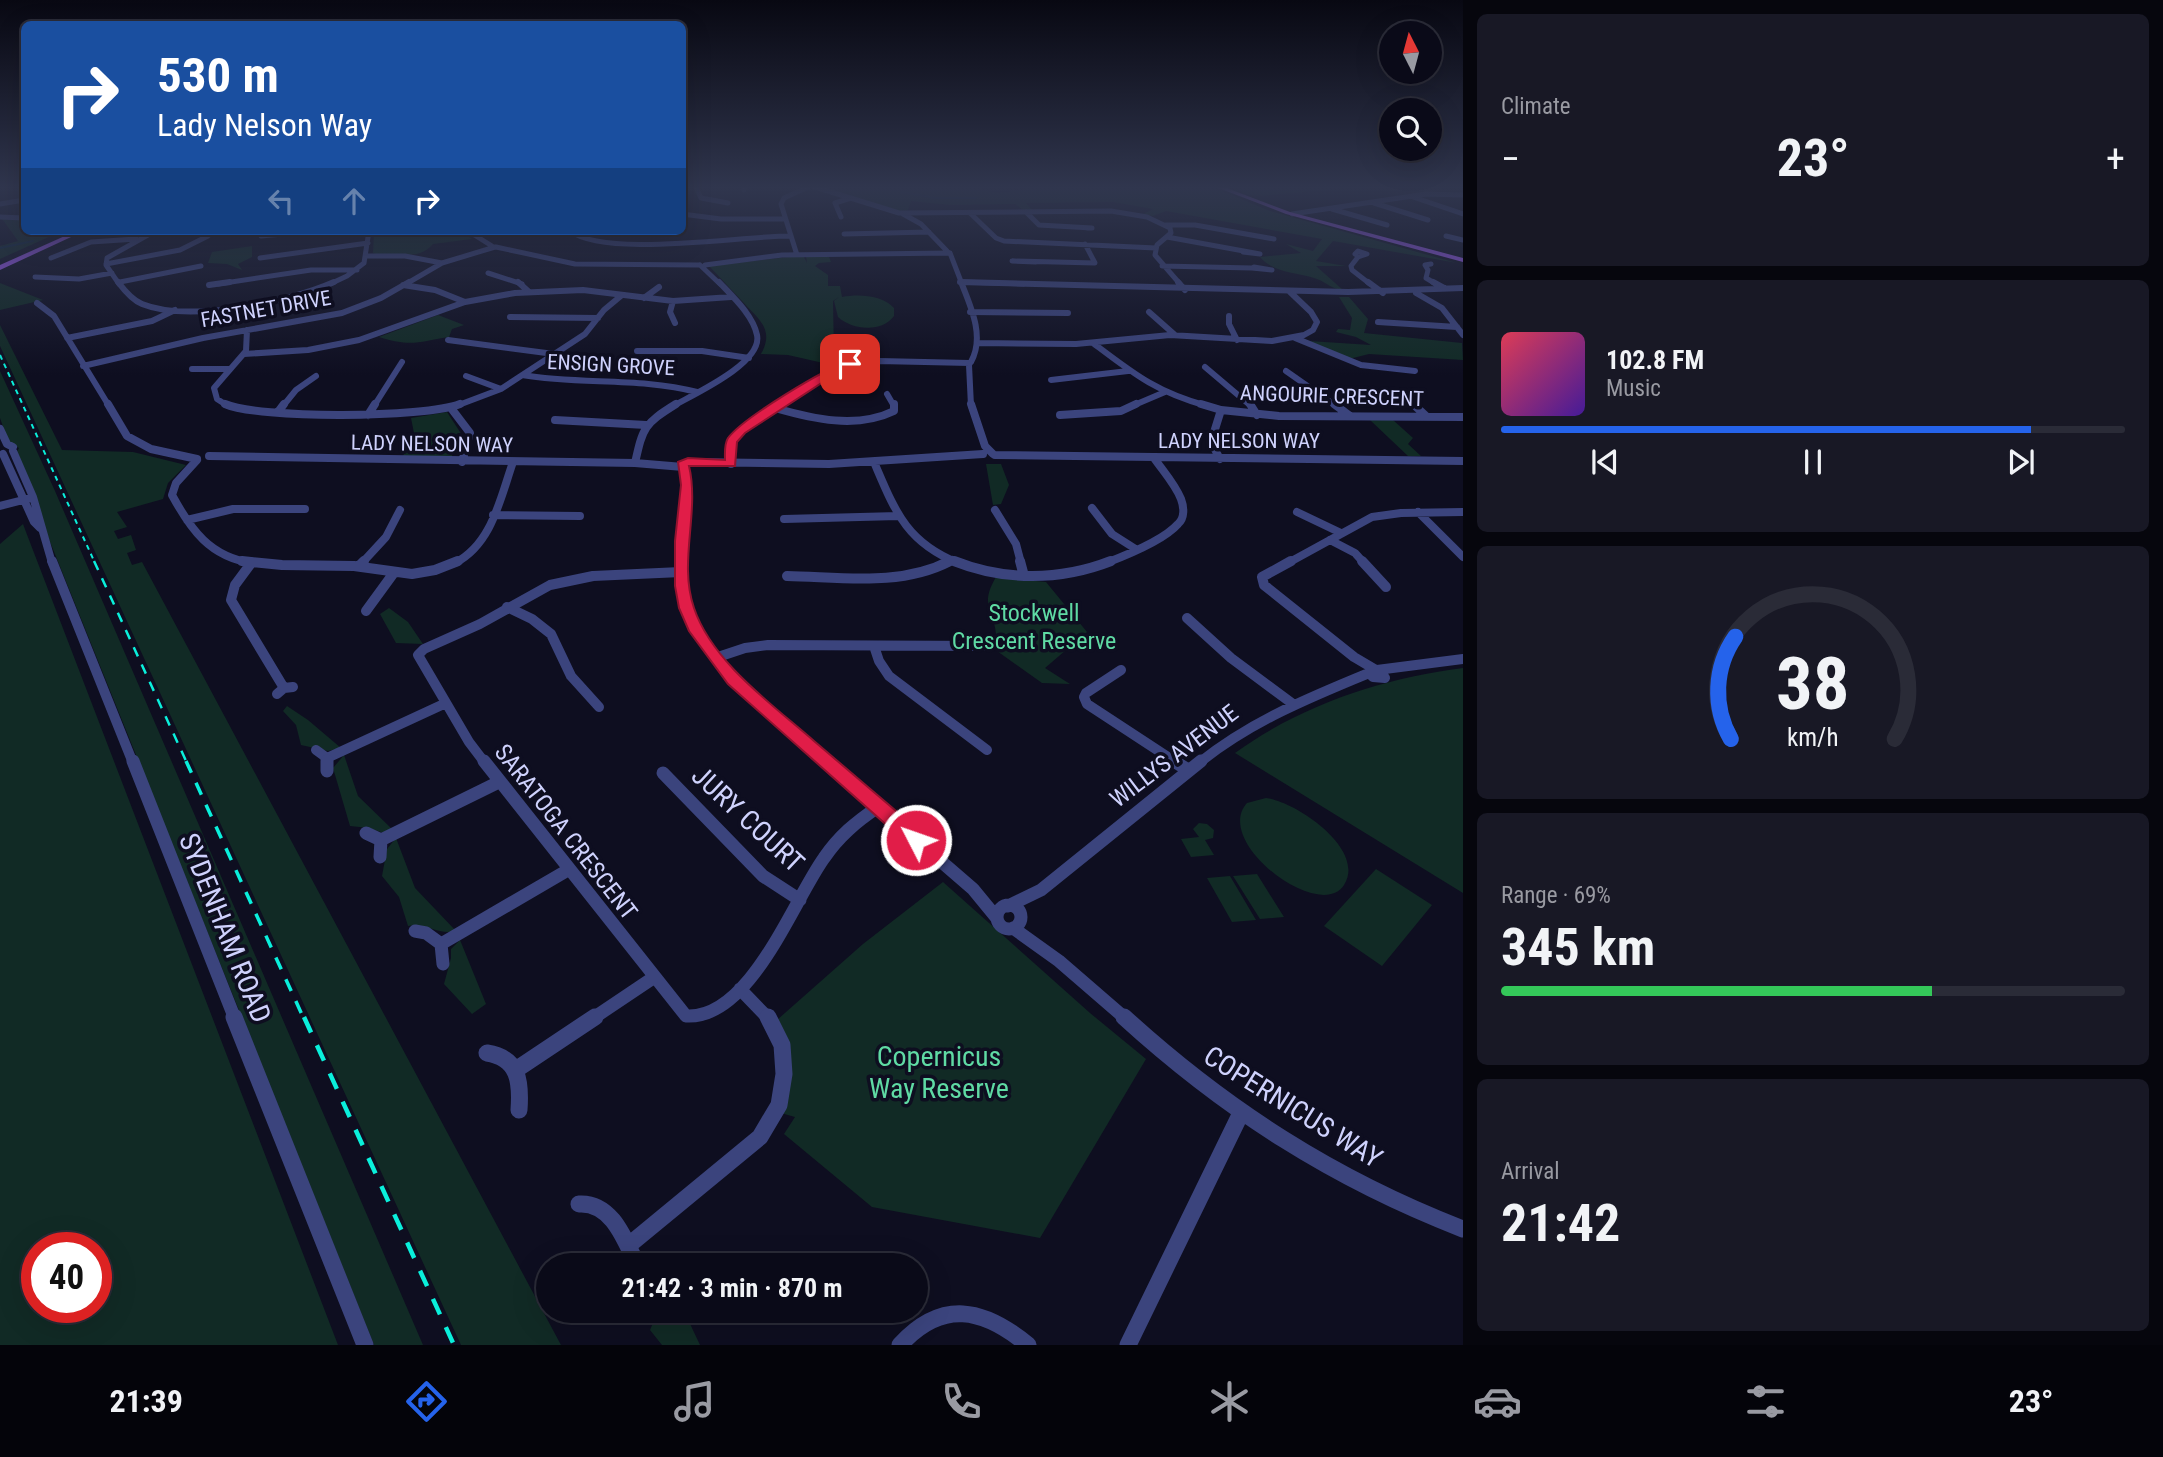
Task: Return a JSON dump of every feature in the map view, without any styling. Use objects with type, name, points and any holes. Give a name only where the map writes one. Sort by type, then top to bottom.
[{"type":"main road","points":[[0,266],[32,250]]},
{"type":"main road","points":[[0,266],[38,250]]},
{"type":"main road","points":[[1433,250],[1463,258]]},
{"type":"street","points":[[51,258],[71,250]]},
{"type":"street","points":[[106,264],[111,255],[120,250]]},
{"type":"street","points":[[106,264],[179,250]]},
{"type":"street","points":[[260,258],[319,250]]},
{"type":"street","points":[[106,264],[141,304],[175,310],[212,309],[294,296],[332,284],[357,270],[367,256],[367,250]]},
{"type":"street","name":"FASTNET DRIVE","points":[[83,366],[247,330],[342,313],[375,301],[442,263],[482,250]]},
{"type":"street","points":[[505,250],[549,260],[592,265],[702,265],[797,255],[945,252],[964,283],[979,343],[972,364],[968,400],[989,455]]},
{"type":"street","points":[[795,250],[797,255]]},
{"type":"street","points":[[1036,262],[1094,263],[1088,250]]},
{"type":"street","points":[[1156,250],[1155,255],[1162,266],[1181,288]]},
{"type":"street","points":[[1232,250],[1243,252]]},
{"type":"street","points":[[367,256],[400,255],[442,263]]},
{"type":"street","points":[[1358,257],[1351,266],[1352,270],[1384,294]]},
{"type":"street","points":[[635,463],[641,434],[646,425],[660,413],[698,392],[749,358],[758,342],[756,328],[702,265]]},
{"type":"street","points":[[120,282],[201,266]]},
{"type":"street","points":[[1162,266],[1252,268]]},
{"type":"street","points":[[209,285],[311,270],[357,270]]},
{"type":"street","points":[[1428,270],[1425,276],[1428,279],[1450,291]]},
{"type":"street","points":[[35,277],[83,278],[112,273]]},
{"type":"street","points":[[488,273],[522,284],[528,291]]},
{"type":"street","points":[[964,283],[1384,294],[1463,290]]},
{"type":"street","points":[[403,285],[435,290],[465,302]]},
{"type":"street","points":[[644,298],[659,287]]},
{"type":"street","points":[[244,354],[308,350],[359,340],[465,302],[528,291],[572,290],[673,301],[731,297]]},
{"type":"street","points":[[979,343],[1093,343],[1175,335],[1272,341],[1295,338],[1309,333],[1317,322],[1311,312],[1290,292]]},
{"type":"street","points":[[1416,293],[1438,305],[1450,316],[1463,335]]},
{"type":"street","points":[[247,330],[248,344],[244,354],[214,388],[219,402],[239,410],[405,414],[451,408],[500,389],[585,334],[622,295]]},
{"type":"street","points":[[673,301],[670,312],[675,323]]},
{"type":"street","name":"LADY NELSON WAY","points":[[37,303],[51,313],[127,436],[145,446],[203,459],[635,463],[689,466],[720,463],[874,462],[989,455],[1463,461]]},
{"type":"street","points":[[67,338],[152,321],[175,310]]},
{"type":"street","points":[[971,312],[1068,313]]},
{"type":"street","points":[[1149,312],[1175,335]]},
{"type":"street","points":[[1229,316],[1229,324],[1237,340]]},
{"type":"street","points":[[1450,316],[1463,317]]},
{"type":"street","points":[[510,317],[598,318]]},
{"type":"street","points":[[1378,322],[1400,321],[1457,327]]},
{"type":"street","points":[[1295,338],[1356,364],[1415,371]]},
{"type":"street","points":[[448,341],[554,354]]},
{"type":"street","name":"ANGOURIE CRESCENT","points":[[1093,343],[1128,371],[1165,393],[1221,410],[1257,415],[1463,417]]},
{"type":"street","points":[[637,351],[702,351],[749,358]]},
{"type":"street","points":[[731,464],[731,442],[735,436],[775,408],[848,364],[879,361],[972,364]]},
{"type":"street","points":[[368,415],[402,362]]},
{"type":"street","points":[[1205,367],[1246,400],[1257,415]]},
{"type":"street","points":[[192,369],[230,369]]},
{"type":"street","points":[[1051,380],[1128,371]]},
{"type":"street","points":[[1286,371],[1350,416]]},
{"type":"street","name":"ENSIGN GROVE","points":[[522,375],[562,382],[670,384],[698,392]]},
{"type":"street","points":[[278,412],[296,390],[316,376]]},
{"type":"street","points":[[466,376],[500,389]]},
{"type":"street","points":[[1060,415],[1121,411],[1165,393]]},
{"type":"street","points":[[775,408],[818,420],[876,418],[894,411],[894,404],[887,394]]},
{"type":"street","points":[[1407,396],[1411,403],[1427,416]]},
{"type":"street","points":[[451,408],[468,429],[470,438],[460,462]]},
{"type":"street","points":[[1220,459],[1210,442],[1221,410]]},
{"type":"street","points":[[555,420],[646,425]]},
{"type":"street","points":[[0,429],[4,440],[1,452],[13,449]]},
{"type":"street","name":"SYDENHAM ROAD","points":[[4,440],[13,449],[34,522],[40,528],[65,598],[365,1345]]},
{"type":"street","name":"SYDENHAM ROAD","points":[[1,452],[29,498]]},
{"type":"street","points":[[874,462],[898,516],[918,540],[952,559],[982,569],[1024,576],[1054,576],[1085,570],[1174,528],[1184,516],[1183,502],[1154,458]]},
{"type":"street","points":[[203,459],[184,474],[175,485],[172,495],[206,546],[224,556],[253,562],[359,566],[393,574],[433,571],[456,564],[482,542],[513,462]]},
{"type":"street","points":[[689,466],[681,572],[687,608],[697,631],[715,658],[752,698],[973,889],[1002,909]]},
{"type":"street","points":[[0,506],[29,498]]},
{"type":"street","points":[[1092,508],[1112,534],[1133,548]]},
{"type":"street","points":[[187,520],[233,509],[305,509]]},
{"type":"street","points":[[359,566],[386,537],[400,510]]},
{"type":"street","points":[[995,510],[1016,544],[1024,576]]},
{"type":"street","points":[[1297,512],[1341,533]]},
{"type":"street","points":[[1376,673],[1261,581],[1262,577],[1372,517],[1418,512],[1463,512]]},
{"type":"street","points":[[1418,512],[1463,557]]},
{"type":"street","points":[[493,515],[580,516]]},
{"type":"street","points":[[784,519],[898,516]]},
{"type":"street","points":[[1330,540],[1356,553],[1386,587]]},
{"type":"street","points":[[787,576],[913,576],[939,569],[952,559]]},
{"type":"street","points":[[253,562],[235,585],[231,600],[284,690]]},
{"type":"street","name":"SARATOGA CRESCENT","points":[[681,572],[580,578],[537,590],[480,624],[424,649],[418,655],[469,742],[679,1010],[692,1018],[709,1013],[740,989],[757,970],[840,837],[878,807]]},
{"type":"street","points":[[366,611],[393,574]]},
{"type":"street","points":[[507,607],[532,619],[551,634],[571,676],[599,707]]},
{"type":"street","points":[[1187,618],[1231,658],[1293,704]]},
{"type":"street","points":[[715,658],[745,648],[768,645],[989,646]]},
{"type":"street","points":[[874,646],[879,661],[889,676],[988,751]]},
{"type":"street","name":"WILLYS AVENUE","points":[[1002,909],[1041,890],[1230,738],[1293,704],[1376,673],[1463,659]]},
{"type":"street","points":[[1121,670],[1086,693],[1084,697],[1087,704],[1188,770]]},
{"type":"street","points":[[316,750],[327,765],[446,703]]},
{"type":"street","name":"JURY COURT","points":[[663,773],[763,876],[800,900]]},
{"type":"street","points":[[381,841],[499,782]]},
{"type":"street","points":[[366,833],[381,841]]},
{"type":"street","points":[[380,857],[381,841]]},
{"type":"street","points":[[442,944],[568,870]]},
{"type":"street","name":"WILLYS AVENUE","points":[[1019,922],[1041,890]]},
{"type":"street","name":"COPERNICUS WAY","points":[[1002,909],[1004,926],[1019,922],[1047,951],[1161,1051],[1241,1113],[1348,1177],[1437,1220],[1463,1229]]},
{"type":"street","points":[[415,931],[426,933],[442,944]]},
{"type":"street","points":[[442,944],[443,964]]},
{"type":"street","points":[[517,1069],[653,978]]},
{"type":"street","points":[[629,1245],[760,1137],[779,1105],[785,1073],[782,1045],[768,1017],[740,989]]},
{"type":"street","points":[[487,1053],[506,1058],[517,1069],[522,1087],[519,1110]]},
{"type":"street","points":[[1128,1345],[1241,1113]]},
{"type":"street","points":[[579,1204],[592,1202],[598,1205],[632,1253]]},
{"type":"street","points":[[900,1345],[935,1317],[957,1314],[978,1316],[998,1323],[1028,1345]]},
{"type":"green space","points":[[0,250],[20,250],[0,259]]},
{"type":"green space","points":[[252,250],[252,257],[238,264],[242,270],[227,264],[208,263],[212,252]]},
{"type":"green space","points":[[373,250],[426,250],[407,255],[373,253]]},
{"type":"green space","points":[[1296,250],[1326,250],[1316,261],[1346,266],[1316,266],[1343,290],[1317,279],[1279,270],[1260,257],[1301,253]]},
{"type":"green space","points":[[1382,250],[1409,250],[1457,263]]},
{"type":"green space","points":[[804,257],[807,263],[806,257],[829,257],[831,262],[815,266],[828,275],[828,286],[840,286],[842,297],[870,296],[883,300],[894,308],[894,316],[889,321],[867,328],[851,325],[838,317],[834,301],[839,297],[833,301],[834,356],[862,358],[832,365],[788,355],[761,354],[766,338],[763,325],[709,266]]},
{"type":"green space","points":[[0,283],[43,300],[0,310]]},
{"type":"green space","points":[[1339,297],[1349,297],[1368,319],[1364,333],[1462,343],[1463,360],[1369,354],[1349,359],[1309,341],[1371,345],[1356,337],[1336,332],[1338,329],[1328,328],[1350,330],[1352,318]]},
{"type":"green space","points":[[438,315],[464,325],[452,329],[449,337],[422,342],[407,343],[379,337]]},
{"type":"green space","points":[[0,325],[62,450],[133,452],[186,465],[168,483],[163,499],[117,512],[127,527],[114,531],[118,539],[131,535],[136,550],[127,553],[132,565],[142,562],[536,1298],[536,1323],[549,1323],[561,1345],[461,1345],[0,346]]},
{"type":"green space","points":[[0,371],[55,491],[423,1345],[374,1345],[15,455],[19,448],[9,444],[0,418]]},
{"type":"green space","points":[[447,412],[462,435],[461,443],[451,457],[402,457],[415,438],[411,418]]},
{"type":"green space","points":[[1370,420],[1393,420],[1413,438],[1408,444],[1421,456],[1408,456]]},
{"type":"green space","points":[[986,464],[1001,464],[1009,485],[1001,504],[993,505]]},
{"type":"green space","points":[[23,524],[338,1345],[0,1345],[0,544]]},
{"type":"green space","name":"Stockwell Crescent Reserve","points":[[996,577],[1046,582],[1087,632],[1045,668],[1070,684],[1042,683],[997,651],[995,626],[988,601]]},
{"type":"green space","points":[[389,608],[408,622],[423,644],[396,643],[380,614]]},
{"type":"green space","points":[[1463,668],[1463,893],[1235,753],[1287,721],[1344,696],[1403,679]]},
{"type":"green space","points":[[287,706],[341,748],[328,751],[301,745],[296,725],[283,711]]},
{"type":"green space","points":[[344,755],[358,796],[393,830],[384,833],[350,826],[333,768]]},
{"type":"green space","points":[[1266,798],[1279,801],[1309,817],[1337,842],[1346,857],[1348,871],[1344,885],[1332,894],[1314,894],[1273,873],[1256,856],[1244,838],[1240,819],[1247,803]]},
{"type":"green space","points":[[1199,823],[1207,824],[1214,830],[1213,838],[1205,840],[1214,855],[1191,857],[1181,839],[1199,837],[1193,829]]},
{"type":"green space","points":[[396,838],[415,888],[456,931],[444,932],[415,925],[408,926],[399,897],[382,876],[387,849]]},
{"type":"green space","points":[[1376,869],[1432,905],[1382,966],[1324,926]]},
{"type":"green space","points":[[1257,874],[1284,917],[1260,919],[1233,876]]},
{"type":"green space","points":[[1230,876],[1256,920],[1232,922],[1207,878]]},
{"type":"green space","name":"Copernicus Way Reserve","points":[[943,882],[1090,1013],[1146,1059],[1040,1238],[872,1207],[784,1134],[795,1117],[781,1113],[789,1089],[791,1066],[787,1043],[777,1020],[863,944]]},
{"type":"green space","points":[[460,940],[486,1004],[472,1014],[444,984],[451,949]]},
{"type":"green space","points":[[653,1323],[690,1323],[700,1345],[662,1345],[650,1330]]},
{"type":"railway","points":[[0,355],[95,563]]},
{"type":"railway","points":[[94,561],[187,763]]},
{"type":"railway","points":[[186,761],[304,1019]]},
{"type":"railway","points":[[304,1017],[454,1345]]},
{"type":"route","points":[[850,364],[833,371],[741,430],[731,442],[731,464],[688,462],[683,465],[687,474],[687,485],[682,541],[682,586],[687,608],[697,631],[734,680],[916,840]]}]
